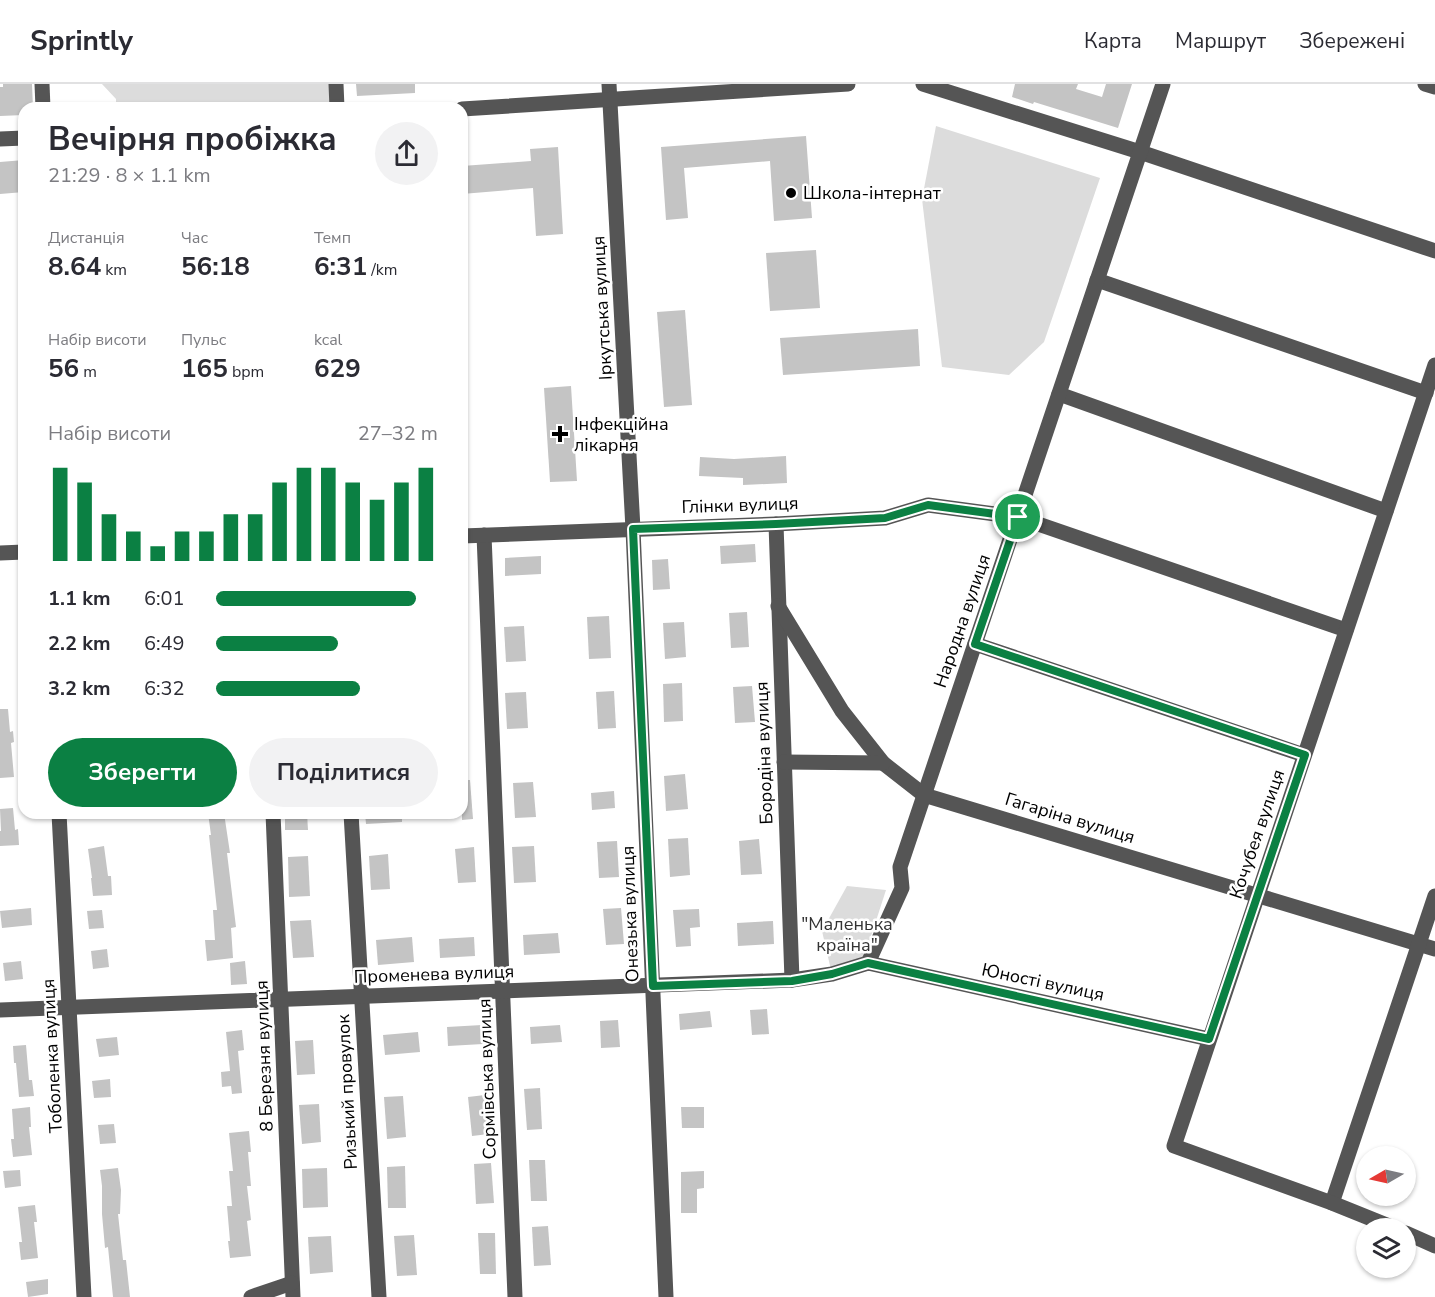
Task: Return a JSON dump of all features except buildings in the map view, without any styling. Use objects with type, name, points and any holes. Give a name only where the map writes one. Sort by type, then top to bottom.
[{"type":"street","points":[[42,84],[43,102]]},
{"type":"street","points":[[336,84],[337,102]]},
{"type":"street","points":[[468,108],[610,92],[848,84]]},
{"type":"street","points":[[923,84],[1140,152],[1435,251]]},
{"type":"street","name":"Народна вулиця","points":[[868,963],[902,888],[900,867],[1163,84]]},
{"type":"street","points":[[1425,84],[1435,87]]},
{"type":"street","name":"Іркутська вулиця","points":[[610,92],[633,529]]},
{"type":"street","points":[[0,139],[18,138]]},
{"type":"street","points":[[1097,280],[1426,393]]},
{"type":"street","name":"Кочубея вулиця","points":[[1332,1203],[1174,1146],[1435,365]]},
{"type":"street","points":[[1059,394],[1386,511]]},
{"type":"street","name":"Глінки вулиця","points":[[468,536],[885,518],[928,505],[1018,517],[1346,630]]},
{"type":"street","name":"Бородіна вулиця","points":[[776,524],[792,981]]},
{"type":"street","name":"Онезька вулиця","points":[[633,529],[666,1297]]},
{"type":"street","name":"Сормівська вулиця","points":[[484,535],[515,1297]]},
{"type":"street","points":[[0,553],[18,552]]},
{"type":"street","name":"Гагаріна вулиця","points":[[778,606],[842,711],[883,763],[924,795],[1435,949]]},
{"type":"street","points":[[975,644],[1305,755]]},
{"type":"street","points":[[784,762],[883,763]]},
{"type":"street","name":"Тоболенка вулиця","points":[[59,819],[84,1297]]},
{"type":"street","name":"8 Березня вулиця","points":[[273,819],[292,1290]]},
{"type":"street","name":"Ризький провулок","points":[[351,819],[379,1297]]},
{"type":"street","points":[[1369,1218],[1332,1203],[1435,896]]},
{"type":"street","name":"Променева вулиця","points":[[0,1010],[792,981],[832,974],[868,963]]},
{"type":"street","name":"Юності вулиця","points":[[868,963],[1209,1039]]},
{"type":"street","points":[[1416,1237],[1435,1246]]},
{"type":"street","points":[[251,1297],[292,1290]]},
{"type":"green space","points":[[102,84],[335,84],[336,102],[116,102],[116,99]]},
{"type":"green space","points":[[936,126],[1100,178],[1044,342],[1009,375],[942,367],[922,199]]},
{"type":"green space","name":"\"Маленька країна\"","points":[[847,886],[886,890],[863,961],[831,970],[822,931]]},
{"type":"place","name":"Школа-інтернат","points":[[791,193]]},
{"type":"place","name":"Інфекційна лікарня","points":[[560,434]]},
{"type":"route","points":[[928,505],[1018,517],[975,644],[1305,755],[1209,1039],[868,963],[832,974],[792,981],[653,986],[633,529],[885,518],[928,505]]}]
